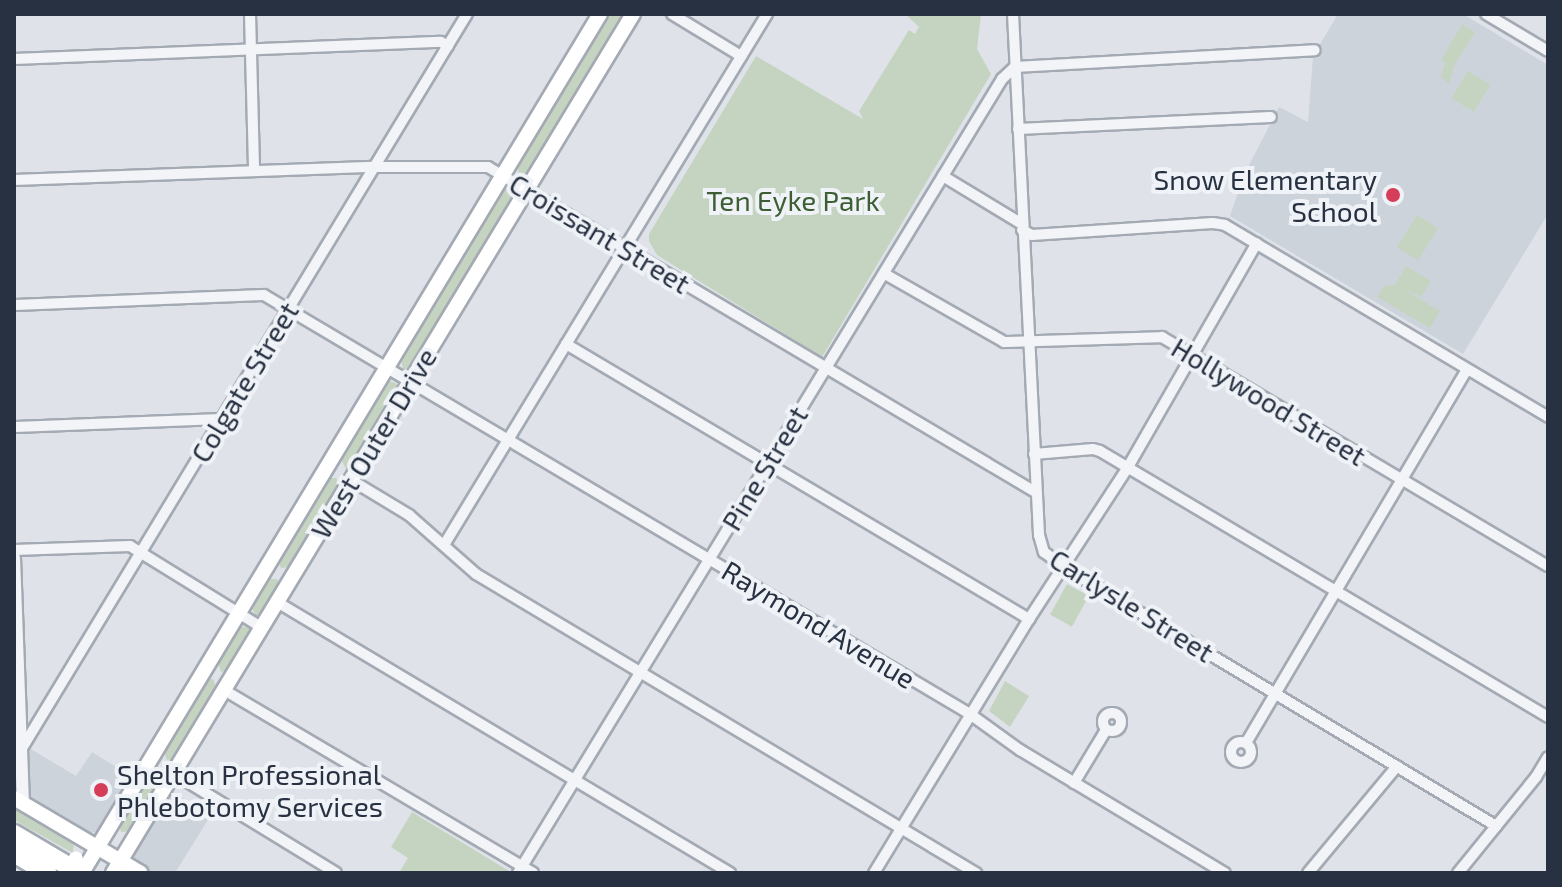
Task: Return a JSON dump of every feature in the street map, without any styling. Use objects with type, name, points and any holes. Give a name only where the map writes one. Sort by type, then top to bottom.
[{"type":"highway","points":[[14,834],[81,867]]},
{"type":"highway","points":[[14,853],[47,873]]},
{"type":"main road","name":"West Outer Drive","points":[[67,873],[81,867],[95,846],[600,14]]},
{"type":"main road","name":"West Outer Drive","points":[[117,866],[633,14]]},
{"type":"main road","points":[[326,466],[351,480]]},
{"type":"main road","points":[[266,565],[290,581]]},
{"type":"main road","points":[[149,757],[173,773]]},
{"type":"main road","points":[[18,801],[95,846],[117,866],[139,873]]},
{"type":"main road","points":[[112,817],[119,835],[135,836]]},
{"type":"main road","points":[[73,832],[78,842],[81,867]]},
{"type":"street","points":[[250,14],[254,171]]},
{"type":"street","name":"Colgate Street","points":[[21,750],[467,14]]},
{"type":"street","points":[[672,14],[741,56]]},
{"type":"street","points":[[444,545],[767,14]]},
{"type":"street","name":"Carlysle Street","points":[[1013,14],[1040,544],[1049,558],[1496,826]]},
{"type":"street","points":[[1486,14],[1548,51]]},
{"type":"street","points":[[14,59],[441,42],[448,46]]},
{"type":"street","points":[[1015,67],[1315,50]]},
{"type":"street","name":"Pine Street","points":[[520,870],[1002,79],[1015,67]]},
{"type":"street","points":[[1018,129],[1271,117]]},
{"type":"street","name":"Croissant Street","points":[[14,180],[374,167],[488,167],[1037,493]]},
{"type":"street","points":[[943,176],[1032,235],[1213,223],[1225,225],[1548,417]]},
{"type":"street","points":[[874,873],[1029,619],[1128,467],[1257,243]]},
{"type":"street","name":"Hollywood Street","points":[[885,274],[998,340],[1029,343],[1157,335],[1548,566]]},
{"type":"street","points":[[14,305],[261,294],[289,308]]},
{"type":"street","name":"Raymond Avenue","points":[[289,308],[970,714],[1020,750],[1225,873]]},
{"type":"street","points":[[566,344],[1029,619]]},
{"type":"street","points":[[1246,743],[1467,369]]},
{"type":"street","points":[[14,427],[222,419]]},
{"type":"street","points":[[1034,454],[1093,449],[1548,717]]},
{"type":"street","points":[[351,480],[409,515],[476,574],[976,873]]},
{"type":"street","points":[[14,550],[130,546],[261,627]]},
{"type":"street","points":[[14,558],[21,750],[18,801]]},
{"type":"street","points":[[277,602],[730,873]]},
{"type":"street","points":[[224,690],[520,870],[533,873]]},
{"type":"street","points":[[1074,783],[1103,735]]},
{"type":"street","points":[[1458,873],[1548,757]]},
{"type":"street","points":[[1308,873],[1397,766]]},
{"type":"street","points":[[173,773],[336,873]]},
{"type":"shaded area","name":"Snow Elementary School","points":[[1338,14],[1463,14],[1548,65],[1548,214],[1463,354],[1230,216],[1244,175],[1279,107],[1308,122],[1313,56]]},
{"type":"shaded area","points":[[14,739],[76,776],[92,752],[132,777],[96,832],[87,833],[14,789]]},
{"type":"shaded area","points":[[171,791],[211,815],[175,873],[150,873],[134,858],[134,851]]},
{"type":"green space","points":[[610,14],[626,14],[529,175],[519,176],[518,167]]},
{"type":"green space","name":"Ten Eyke Park","points":[[905,14],[981,14],[977,49],[991,74],[822,357],[657,255],[649,241],[649,234],[756,56],[863,119],[859,111],[909,30],[915,34],[919,27]]},
{"type":"green space","points":[[1462,24],[1475,32],[1455,64],[1449,84],[1441,77],[1445,63],[1441,60]]},
{"type":"green space","points":[[1468,71],[1490,84],[1474,112],[1452,98]]},
{"type":"green space","points":[[505,189],[513,191],[514,199],[410,369],[403,369],[401,358]]},
{"type":"green space","points":[[1417,215],[1438,228],[1418,260],[1397,247]]},
{"type":"green space","points":[[1406,266],[1431,281],[1421,297],[1399,287],[1440,311],[1430,328],[1377,297],[1384,286],[1395,285]]},
{"type":"green space","points":[[389,381],[396,383],[399,390],[351,467],[346,469],[341,459]]},
{"type":"green space","points":[[329,478],[336,478],[340,484],[291,567],[281,568],[279,562]]},
{"type":"green space","points":[[269,579],[277,579],[280,586],[261,615],[256,616],[251,607]]},
{"type":"green space","points":[[1067,584],[1089,596],[1072,627],[1050,615]]},
{"type":"green space","points":[[240,626],[249,628],[251,633],[228,670],[221,672],[218,663]]},
{"type":"green space","points":[[206,679],[213,679],[217,689],[174,759],[167,760],[164,752]]},
{"type":"green space","points":[[1005,681],[1029,696],[1010,727],[989,711]]},
{"type":"green space","points":[[160,770],[164,778],[132,831],[121,832],[119,823],[150,772]]},
{"type":"green space","points":[[14,807],[68,836],[74,841],[73,853],[14,820]]},
{"type":"green space","points":[[412,812],[509,871],[399,873],[408,858],[391,847]]},
{"type":"place","name":"Snow Elementary School","points":[[1393,195]]},
{"type":"place","name":"Shelton Professional Phlebotomy Services","points":[[101,790]]}]
